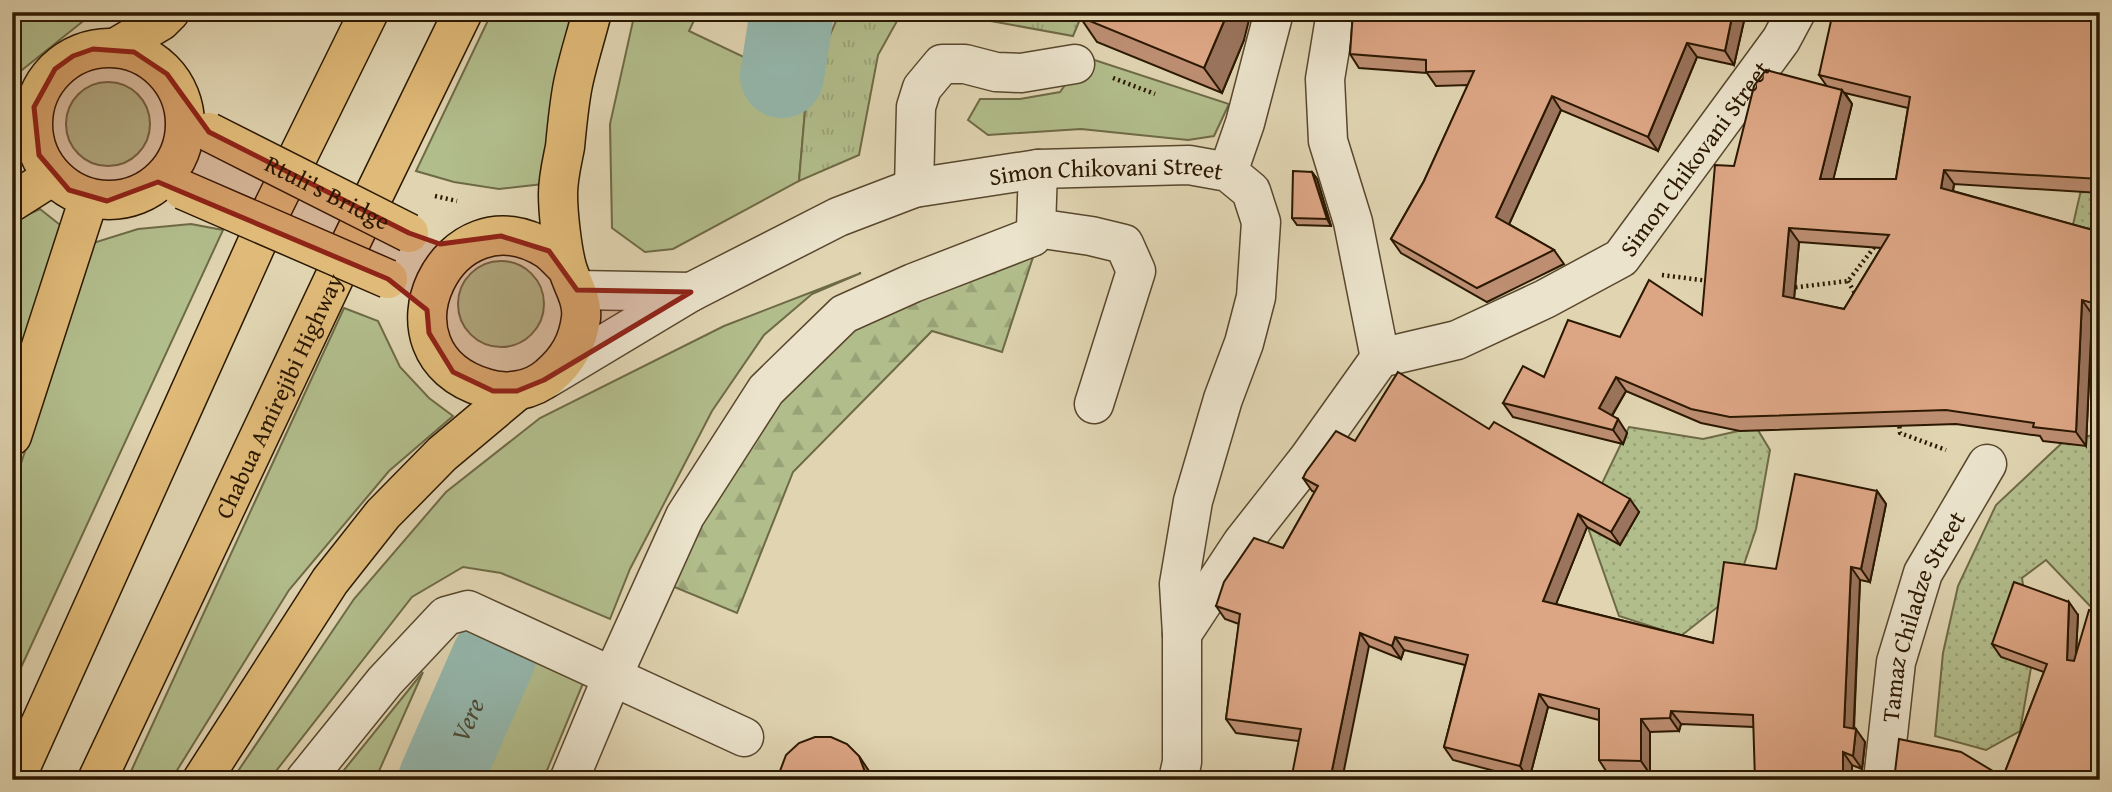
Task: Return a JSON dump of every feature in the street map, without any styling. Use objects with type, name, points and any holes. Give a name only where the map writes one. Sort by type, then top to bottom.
[{"type":"main road","points":[[115,48],[161,21],[170,12]]},
{"type":"main road","points":[[15,780],[274,205],[369,12]]},
{"type":"main road","name":"Chabua Amirejibi Highway","points":[[97,780],[346,252],[463,12]]},
{"type":"main road","points":[[202,780],[330,582],[383,514],[442,454],[564,364],[576,341],[581,315],[572,279],[558,193],[573,84],[592,12]]},
{"type":"main road","points":[[170,186],[169,170],[183,140],[185,123],[177,91],[167,74],[152,60],[115,48],[93,49],[73,56],[55,69],[23,114],[32,131],[39,155],[52,176],[69,190],[89,198],[107,201],[170,186],[388,279],[427,310]]},
{"type":"main road","name":"Rtuli's Bridge","points":[[177,91],[209,132],[409,233],[440,244],[501,236]]},
{"type":"main road","points":[[12,201],[52,176]]},
{"type":"main road","points":[[12,436],[89,198]]},
{"type":"main road","points":[[531,386],[494,391],[471,384],[453,372],[438,354],[429,333],[427,310],[431,287],[443,267],[458,251],[478,241],[501,236],[526,240],[549,251],[572,279]]},
{"type":"street","points":[[1228,172],[1245,123],[1274,12]]},
{"type":"street","points":[[1182,634],[1242,543],[1308,459],[1380,358],[1353,222],[1328,141],[1325,79],[1336,12]]},
{"type":"street","name":"Simon Chikovani Street","points":[[1380,358],[1457,340],[1545,299],[1620,258],[1781,40],[1796,12]]},
{"type":"street","points":[[914,188],[916,107],[922,88],[942,64],[965,64],[996,72],[1021,73],[1075,64]]},
{"type":"street","name":"Simon Chikovani Street","points":[[531,386],[691,292],[838,217],[914,188],[1038,170],[1189,164],[1228,172],[1251,191],[1261,222],[1256,297],[1244,343],[1223,400],[1193,501],[1179,584],[1182,634],[1181,762],[1178,780]]},
{"type":"street","points":[[569,780],[685,516],[766,390],[844,314],[913,283],[1026,240],[1034,234],[1038,170]]},
{"type":"street","points":[[1036,229],[1091,236],[1124,244],[1136,271],[1094,404]]},
{"type":"street","points":[[572,279],[691,292]]},
{"type":"street","name":"Tamaz Chiladze Street","points":[[1883,780],[1896,662],[1923,573],[1987,464]]},
{"type":"street","points":[[305,780],[385,681],[446,617],[468,610],[744,737]]},
{"type":"path","points":[[1789,288],[1848,281],[1881,239]]},
{"type":"path","points":[[1620,258],[1661,275],[1713,281]]},
{"type":"path","points":[[1848,281],[1861,303]]},
{"type":"path","points":[[1898,408],[1900,433],[1987,464]]},
{"type":"highlighted area","points":[[93,49],[134,52],[167,74],[209,132],[409,233],[440,244],[501,236],[549,251],[577,290],[691,292],[544,380],[517,391],[493,391],[453,372],[429,333],[427,310],[388,279],[158,182],[107,201],[69,190],[39,155],[34,107],[55,69],[73,56]]},
{"type":"green space","points":[[12,12],[99,12],[87,18],[12,78]]},
{"type":"green space","points":[[492,12],[577,12],[543,184],[499,189],[454,182],[416,171]]},
{"type":"green space","points":[[635,12],[698,12],[689,31],[807,87],[799,181],[673,249],[645,252],[612,228],[610,124]]},
{"type":"green space","points":[[840,12],[917,12],[897,21],[878,55],[859,155],[799,181],[807,87]]},
{"type":"green space","points":[[941,12],[1083,12],[1073,36]]},
{"type":"green space","points":[[1070,52],[1229,104],[1214,136],[1188,140],[1081,129],[988,135],[968,120],[980,99],[1020,99],[1060,92],[1077,68]]},
{"type":"green space","points":[[108,82],[124,85],[138,94],[147,108],[150,124],[147,140],[138,154],[124,163],[108,166],[92,163],[78,154],[69,140],[66,124],[69,108],[78,94],[92,85]]},
{"type":"green space","points":[[2093,138],[2100,140],[2100,236],[2072,229]]},
{"type":"green space","points":[[40,209],[64,228],[12,401],[12,226],[20,218]]},
{"type":"green space","points":[[191,224],[223,230],[12,687],[12,491],[93,243],[138,229]]},
{"type":"green space","points":[[1036,248],[1002,352],[932,331],[793,472],[737,613],[672,586],[698,528],[780,397],[841,336]]},
{"type":"green space","points":[[501,261],[525,268],[537,280],[544,304],[537,328],[525,340],[501,347],[477,340],[465,328],[458,304],[465,280],[477,268]]},
{"type":"green space","points":[[861,273],[812,294],[764,335],[712,411],[630,569],[610,619],[501,573],[463,567],[412,597],[269,780],[232,780],[354,599],[446,492],[540,418],[724,326]]},
{"type":"green space","points":[[344,308],[378,321],[400,367],[429,398],[453,416],[389,471],[289,590],[171,780],[127,780]]},
{"type":"green space","points":[[2100,391],[2100,596],[2091,607],[2046,560],[2022,578],[2033,656],[2020,731],[1986,750],[1935,736],[1943,653],[1958,586],[1996,505],[2063,442],[2097,434]]},
{"type":"green space","points":[[1629,427],[1703,439],[1756,427],[1770,450],[1756,529],[1734,594],[1681,636],[1619,616],[1585,519]]},
{"type":"green space","points":[[526,656],[584,681],[543,780],[473,780]]},
{"type":"green space","points":[[423,672],[375,780],[336,780]]},
{"type":"building","points":[[1082,12],[1228,12],[1204,68],[1080,17]]},
{"type":"building","points":[[1353,12],[1733,12],[1725,51],[1687,43],[1648,137],[1552,96],[1496,217],[1554,250],[1477,288],[1391,239],[1424,181],[1474,71],[1426,72],[1426,60],[1350,54]]},
{"type":"building","points":[[1833,12],[2100,12],[2100,179],[1944,170],[1941,188],[2100,232],[2100,305],[2082,300],[2076,432],[2033,427],[2034,423],[1946,410],[1730,417],[1691,409],[1616,377],[1599,408],[1618,419],[1613,430],[1503,403],[1523,366],[1544,377],[1568,320],[1620,337],[1649,280],[1702,315],[1715,165],[1734,166],[1754,86],[1766,70],[1842,90],[1820,179],[1896,179],[1910,97],[1819,75]],"holes":[[[1789,228],[1889,235],[1844,309],[1783,296]]]},
{"type":"building","points":[[1293,171],[1312,172],[1327,219],[1292,218]]},
{"type":"building","points":[[1398,372],[1489,429],[1494,422],[1630,499],[1611,532],[1578,514],[1543,601],[1713,643],[1724,562],[1776,569],[1795,474],[1877,491],[1861,569],[1851,567],[1844,727],[1856,729],[1853,756],[1843,752],[1843,780],[1755,780],[1753,715],[1671,711],[1670,718],[1641,719],[1641,761],[1599,760],[1599,709],[1539,694],[1520,766],[1444,747],[1468,655],[1395,637],[1392,646],[1360,633],[1330,780],[1291,780],[1301,729],[1226,719],[1240,614],[1216,606],[1224,582],[1254,538],[1283,548],[1318,486],[1303,478],[1306,472],[1336,431],[1355,441]]},
{"type":"building","points":[[2014,582],[2069,602],[2067,660],[2074,661],[2089,610],[2100,614],[2100,780],[1914,780],[1895,772],[1899,739],[1961,752],[2003,777],[2047,664],[1992,644]]},
{"type":"building","points":[[815,737],[831,737],[847,744],[859,756],[865,780],[780,780],[780,771],[786,755],[799,743]]},
{"type":"waterway","name":"Vere","points":[[782,76],[792,12]]},
{"type":"waterway","name":"Vere","points":[[440,780],[494,657]]}]
